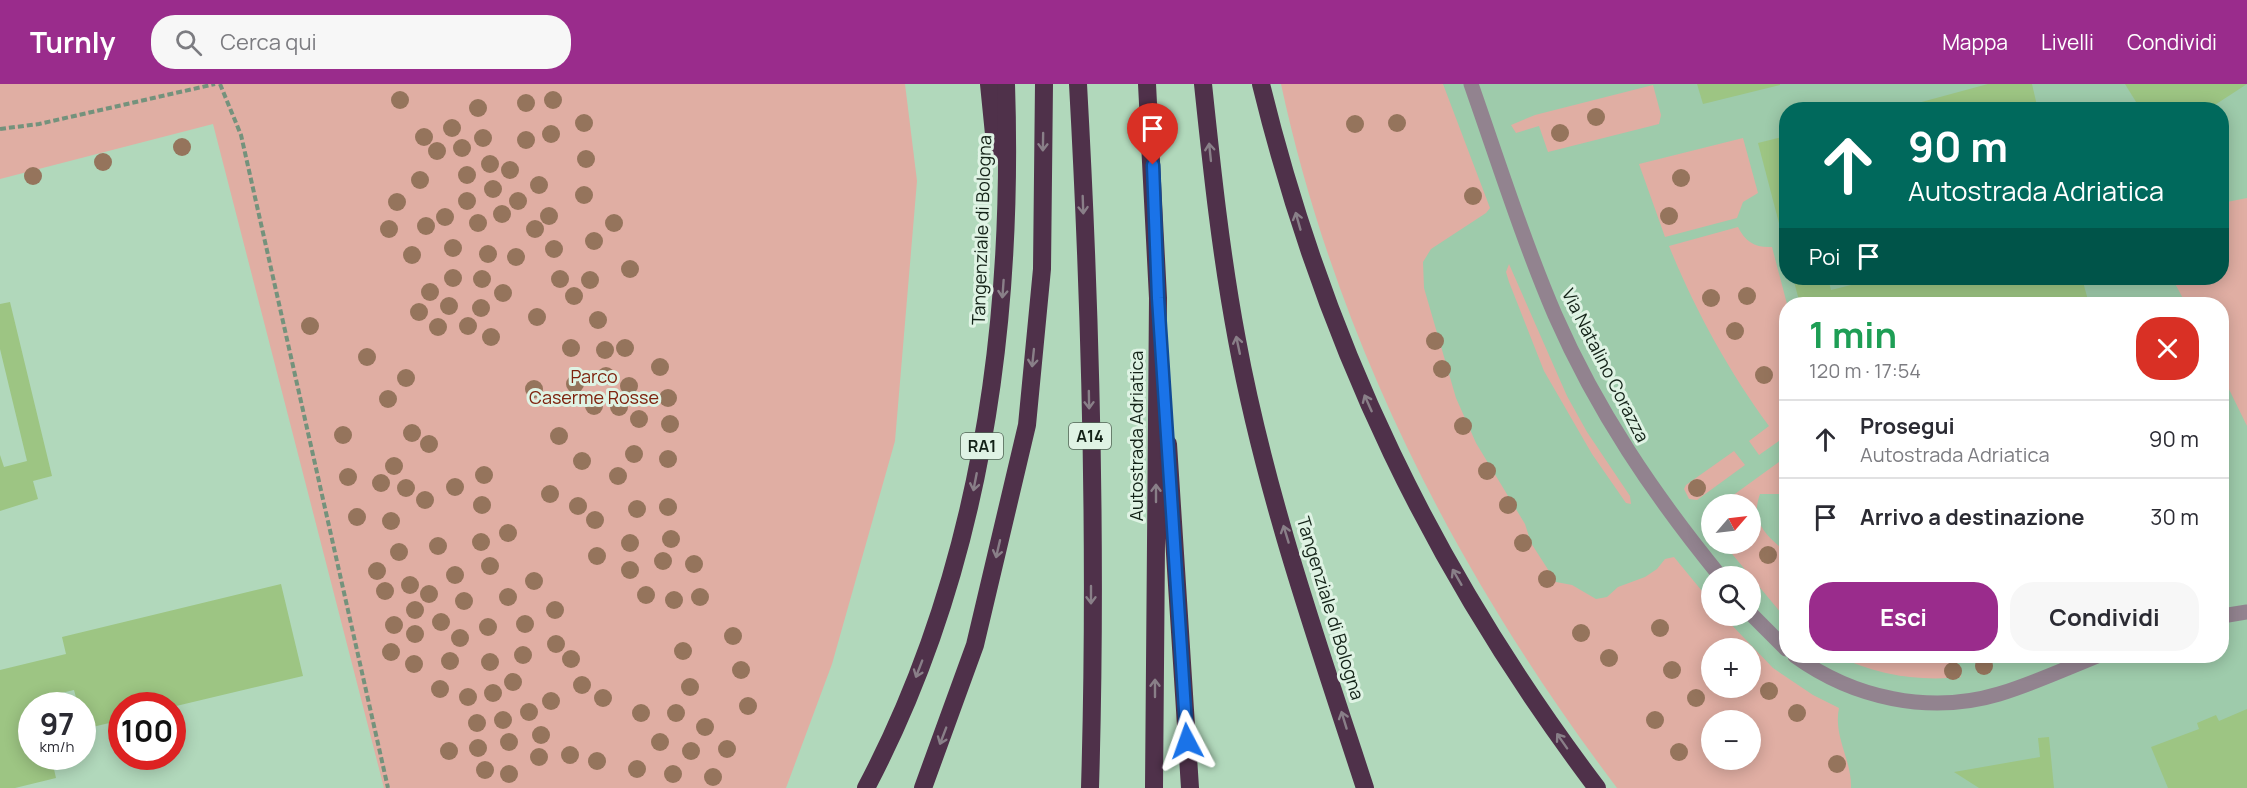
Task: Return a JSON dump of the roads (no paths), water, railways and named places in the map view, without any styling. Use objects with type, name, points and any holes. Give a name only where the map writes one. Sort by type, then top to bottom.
[{"type":"highway","points":[[989,84],[1005,253]]},
{"type":"highway","name":"Tangenziale di Bologna","points":[[866,788],[891,740],[935,627],[970,510],[991,400],[1005,253],[1006,84]]},
{"type":"highway","points":[[922,788],[975,645],[1027,425],[1042,269],[1044,84]]},
{"type":"highway","name":"A14","points":[[1078,84],[1088,319],[1091,487],[1090,788]]},
{"type":"highway","name":"Autostrada Adriatica","points":[[1148,84],[1158,298],[1154,788]]},
{"type":"highway","name":"Tangenziale di Bologna","points":[[1203,84],[1217,224],[1237,341],[1259,440],[1364,782]]},
{"type":"highway","points":[[1261,84],[1301,231],[1352,370],[1381,434],[1444,556],[1485,625],[1521,682],[1597,788]]},
{"type":"highway","points":[[1158,298],[1190,788]]},
{"type":"street","name":"Via Natalino Corazza","points":[[1471,84],[1544,286],[1573,353],[1636,466],[1712,566]]},
{"type":"street","points":[[2229,615],[2247,612]]},
{"type":"street","points":[[1761,624],[1779,642]]},
{"type":"street","points":[[1806,663],[1830,678],[1861,691],[1894,699],[1935,703],[1999,694],[2079,663]]},
{"type":"park label","name":"Parco Caserme Rosse","points":[[594,386]]}]
